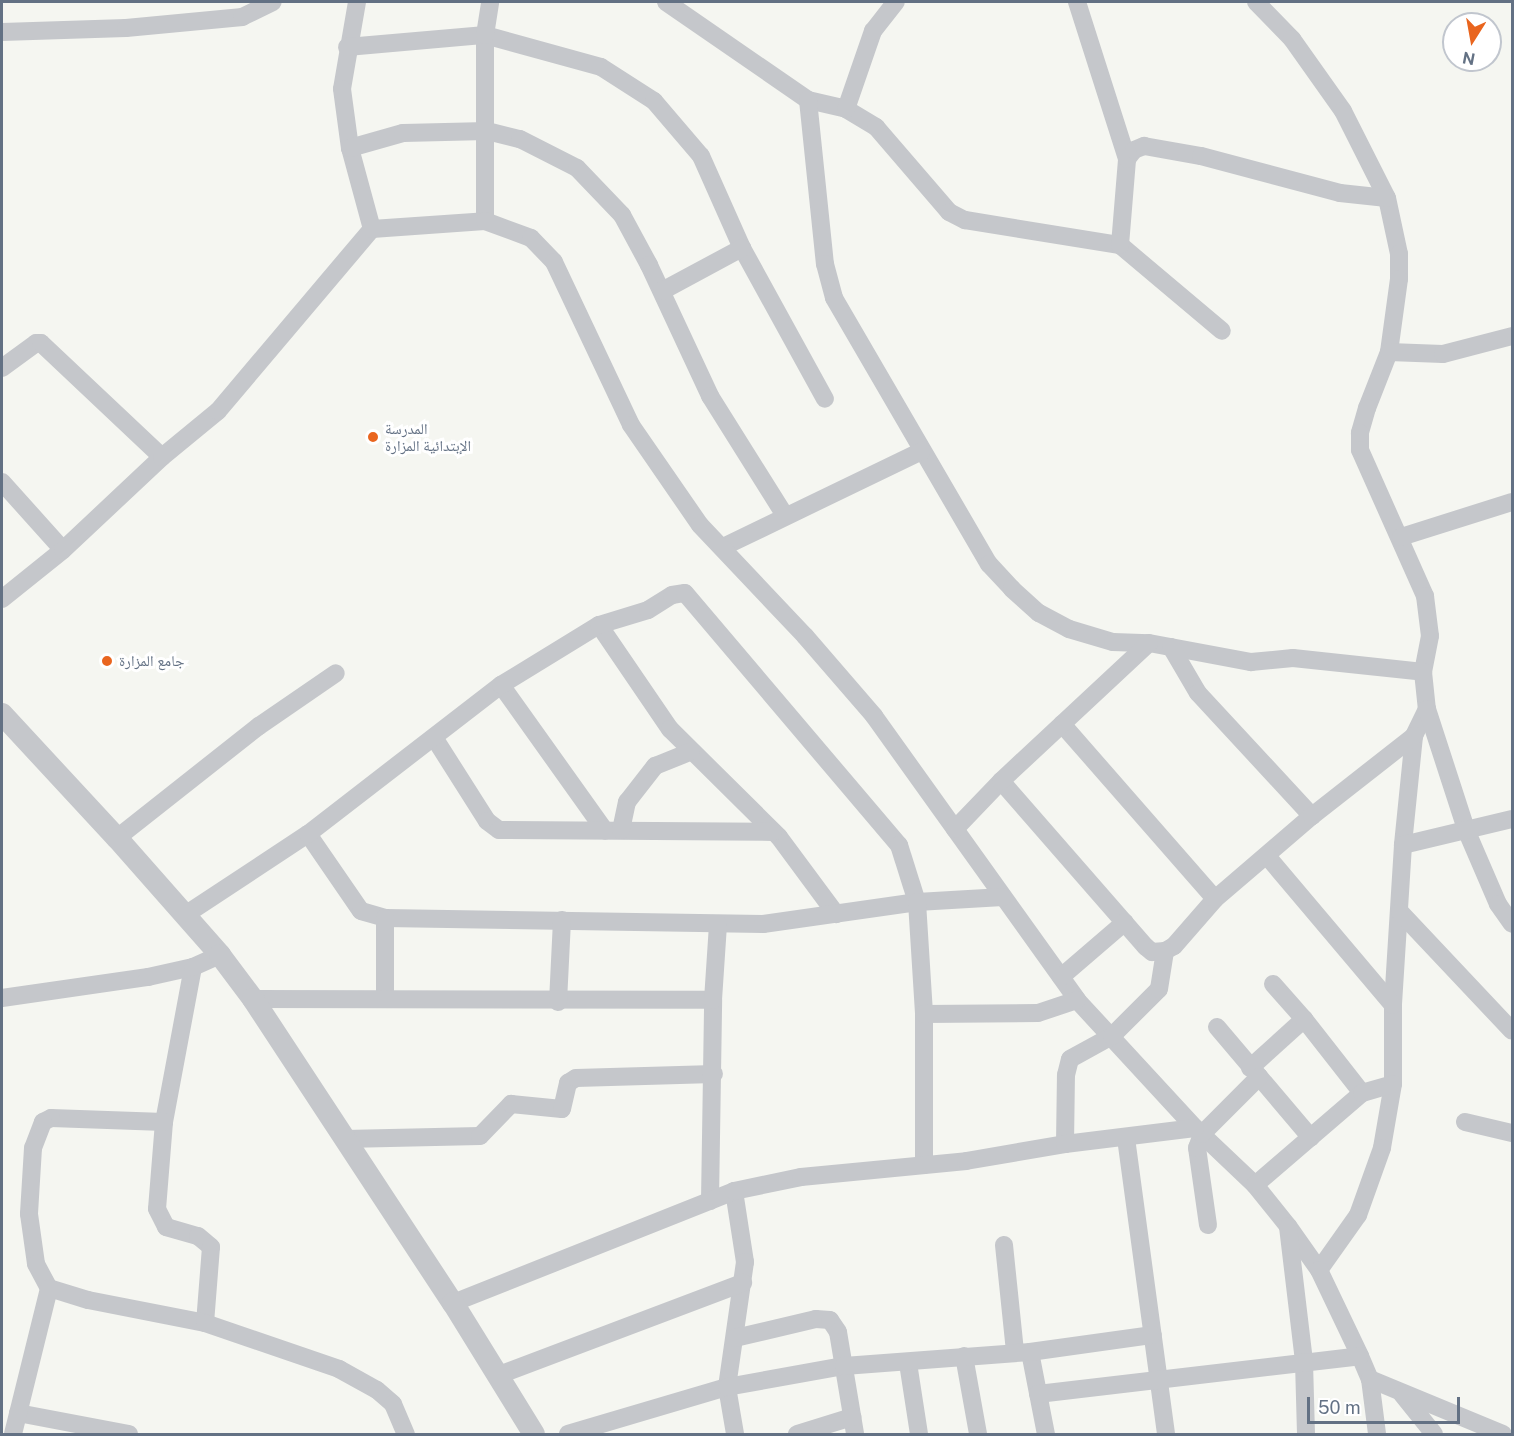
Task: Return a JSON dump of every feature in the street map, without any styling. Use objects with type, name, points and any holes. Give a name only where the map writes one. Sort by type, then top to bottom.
[{"type":"street","points":[[2,32],[126,28],[242,17],[273,2]]},
{"type":"street","points":[[357,2],[347,46],[342,88],[350,148],[372,229]]},
{"type":"street","points":[[485,221],[487,131],[485,35],[490,2]]},
{"type":"street","points":[[666,2],[808,100],[846,109],[888,138],[933,197],[965,220],[1120,244],[1222,331]]},
{"type":"street","points":[[846,109],[873,31],[896,2]]},
{"type":"street","points":[[1077,2],[1127,159],[1120,244]]},
{"type":"street","points":[[1256,2],[1292,39],[1343,111],[1387,198],[1399,254],[1389,352],[1365,417],[1360,450],[1401,537],[1425,596],[1430,636],[1423,672],[1427,709],[1456,789],[1467,832],[1498,904],[1512,924]]},
{"type":"street","points":[[347,46],[485,35],[601,67],[654,101],[701,156],[742,248],[825,399]]},
{"type":"street","points":[[808,100],[825,264],[834,298],[988,564],[1018,595],[1070,629],[1113,642],[1149,643],[1251,662],[1293,658],[1423,672]]},
{"type":"street","points":[[350,148],[403,133],[487,131],[520,139],[577,168],[622,215],[662,291],[710,396],[784,514]]},
{"type":"street","points":[[1127,159],[1144,146],[1201,156],[1340,193],[1387,198]]},
{"type":"street","points":[[2,599],[63,550],[162,457],[218,411],[372,229],[485,221],[531,238],[554,262],[630,425],[700,525],[723,547],[874,716],[1077,1000],[1199,1131],[1256,1185],[1288,1226],[1319,1270],[1370,1379],[1377,1434]]},
{"type":"street","points":[[662,291],[742,248]]},
{"type":"street","points":[[1389,352],[1443,354],[1512,336]]},
{"type":"street","points":[[2,368],[36,343],[41,343],[162,457]]},
{"type":"street","points":[[723,547],[784,514],[821,502],[921,451]]},
{"type":"street","points":[[2,482],[63,550]]},
{"type":"street","points":[[1401,537],[1512,501]]},
{"type":"street","points":[[185,915],[308,834],[435,739],[501,686],[599,625],[648,610],[672,595],[685,594],[899,845],[917,902],[924,1014],[924,1165]]},
{"type":"street","points":[[599,625],[624,668],[690,752],[773,832],[836,914]]},
{"type":"street","points":[[955,829],[1001,781],[1149,643]]},
{"type":"street","points":[[1171,647],[1198,693],[1312,816]]},
{"type":"street","points":[[117,838],[259,726],[336,673]]},
{"type":"street","points":[[501,686],[613,830]]},
{"type":"street","points":[[1319,1270],[1358,1215],[1382,1148],[1393,1084],[1393,1005],[1403,845],[1414,736],[1427,709]]},
{"type":"street","points":[[2,714],[185,915],[253,999],[453,1303],[534,1434]]},
{"type":"street","points":[[1062,724],[1215,899]]},
{"type":"street","points":[[1001,781],[1146,947],[1152,952],[1165,951],[1174,946],[1215,899],[1312,816],[1414,736]]},
{"type":"street","points":[[435,739],[487,821],[499,830],[773,832]]},
{"type":"street","points":[[613,830],[627,802],[655,766],[690,752]]},
{"type":"street","points":[[1403,845],[1467,832],[1512,819]]},
{"type":"street","points":[[308,834],[355,905],[374,916],[385,918],[763,924],[917,902],[1003,897]]},
{"type":"street","points":[[1267,856],[1393,1005]]},
{"type":"street","points":[[1400,912],[1512,1031]]},
{"type":"street","points":[[385,918],[385,998]]},
{"type":"street","points":[[558,1002],[562,920]]},
{"type":"street","points":[[1060,977],[1125,922]]},
{"type":"street","points":[[710,1201],[714,1074],[713,1000],[718,924]]},
{"type":"street","points":[[1065,1144],[1066,1075],[1070,1059],[1112,1036],[1159,989],[1165,951]]},
{"type":"street","points":[[2,998],[193,967],[220,956]]},
{"type":"street","points":[[193,967],[164,1122],[157,1209],[166,1227],[198,1236],[211,1247],[205,1323]]},
{"type":"street","points":[[1273,984],[1304,1019],[1362,1093]]},
{"type":"street","points":[[253,999],[385,998],[558,1002],[713,1000]]},
{"type":"street","points":[[924,1014],[1038,1013],[1077,1000]]},
{"type":"street","points":[[1208,1225],[1197,1167],[1199,1131],[1304,1019]]},
{"type":"street","points":[[1216,1027],[1311,1138]]},
{"type":"street","points":[[345,1139],[480,1136],[510,1104],[562,1109],[568,1083],[576,1078],[714,1074]]},
{"type":"street","points":[[1256,1185],[1362,1093],[1393,1084]]},
{"type":"street","points":[[13,1434],[49,1288],[36,1264],[29,1214],[33,1148],[43,1122],[51,1118],[164,1122]]},
{"type":"street","points":[[1465,1122],[1512,1133]]},
{"type":"street","points":[[453,1303],[734,1191],[801,1177],[924,1165],[1065,1144],[1199,1131]]},
{"type":"street","points":[[1126,1138],[1166,1434]]},
{"type":"street","points":[[734,1191],[746,1262],[727,1387],[735,1434]]},
{"type":"street","points":[[1288,1226],[1304,1362],[1306,1434]]},
{"type":"street","points":[[1004,1245],[1022,1352],[1038,1394],[1046,1434]]},
{"type":"street","points":[[499,1375],[742,1283]]},
{"type":"street","points":[[49,1288],[88,1300],[205,1323],[339,1369],[377,1390],[393,1404],[406,1434]]},
{"type":"street","points":[[735,1338],[825,1318],[838,1332],[854,1426],[797,1434]]},
{"type":"street","points":[[568,1434],[727,1387],[844,1366],[908,1363],[1022,1352],[1153,1335]]},
{"type":"street","points":[[964,1356],[978,1434]]},
{"type":"street","points":[[1038,1394],[1360,1356]]},
{"type":"street","points":[[908,1363],[919,1434]]},
{"type":"street","points":[[1370,1379],[1503,1434]]},
{"type":"street","points":[[1400,1392],[1434,1434]]},
{"type":"street","points":[[18,1413],[129,1434]]},
{"type":"place","name":"المدرسة الإبتدائية المزارة","points":[[373,437]]},
{"type":"place","name":"جامع المزارة","points":[[107,661]]}]
